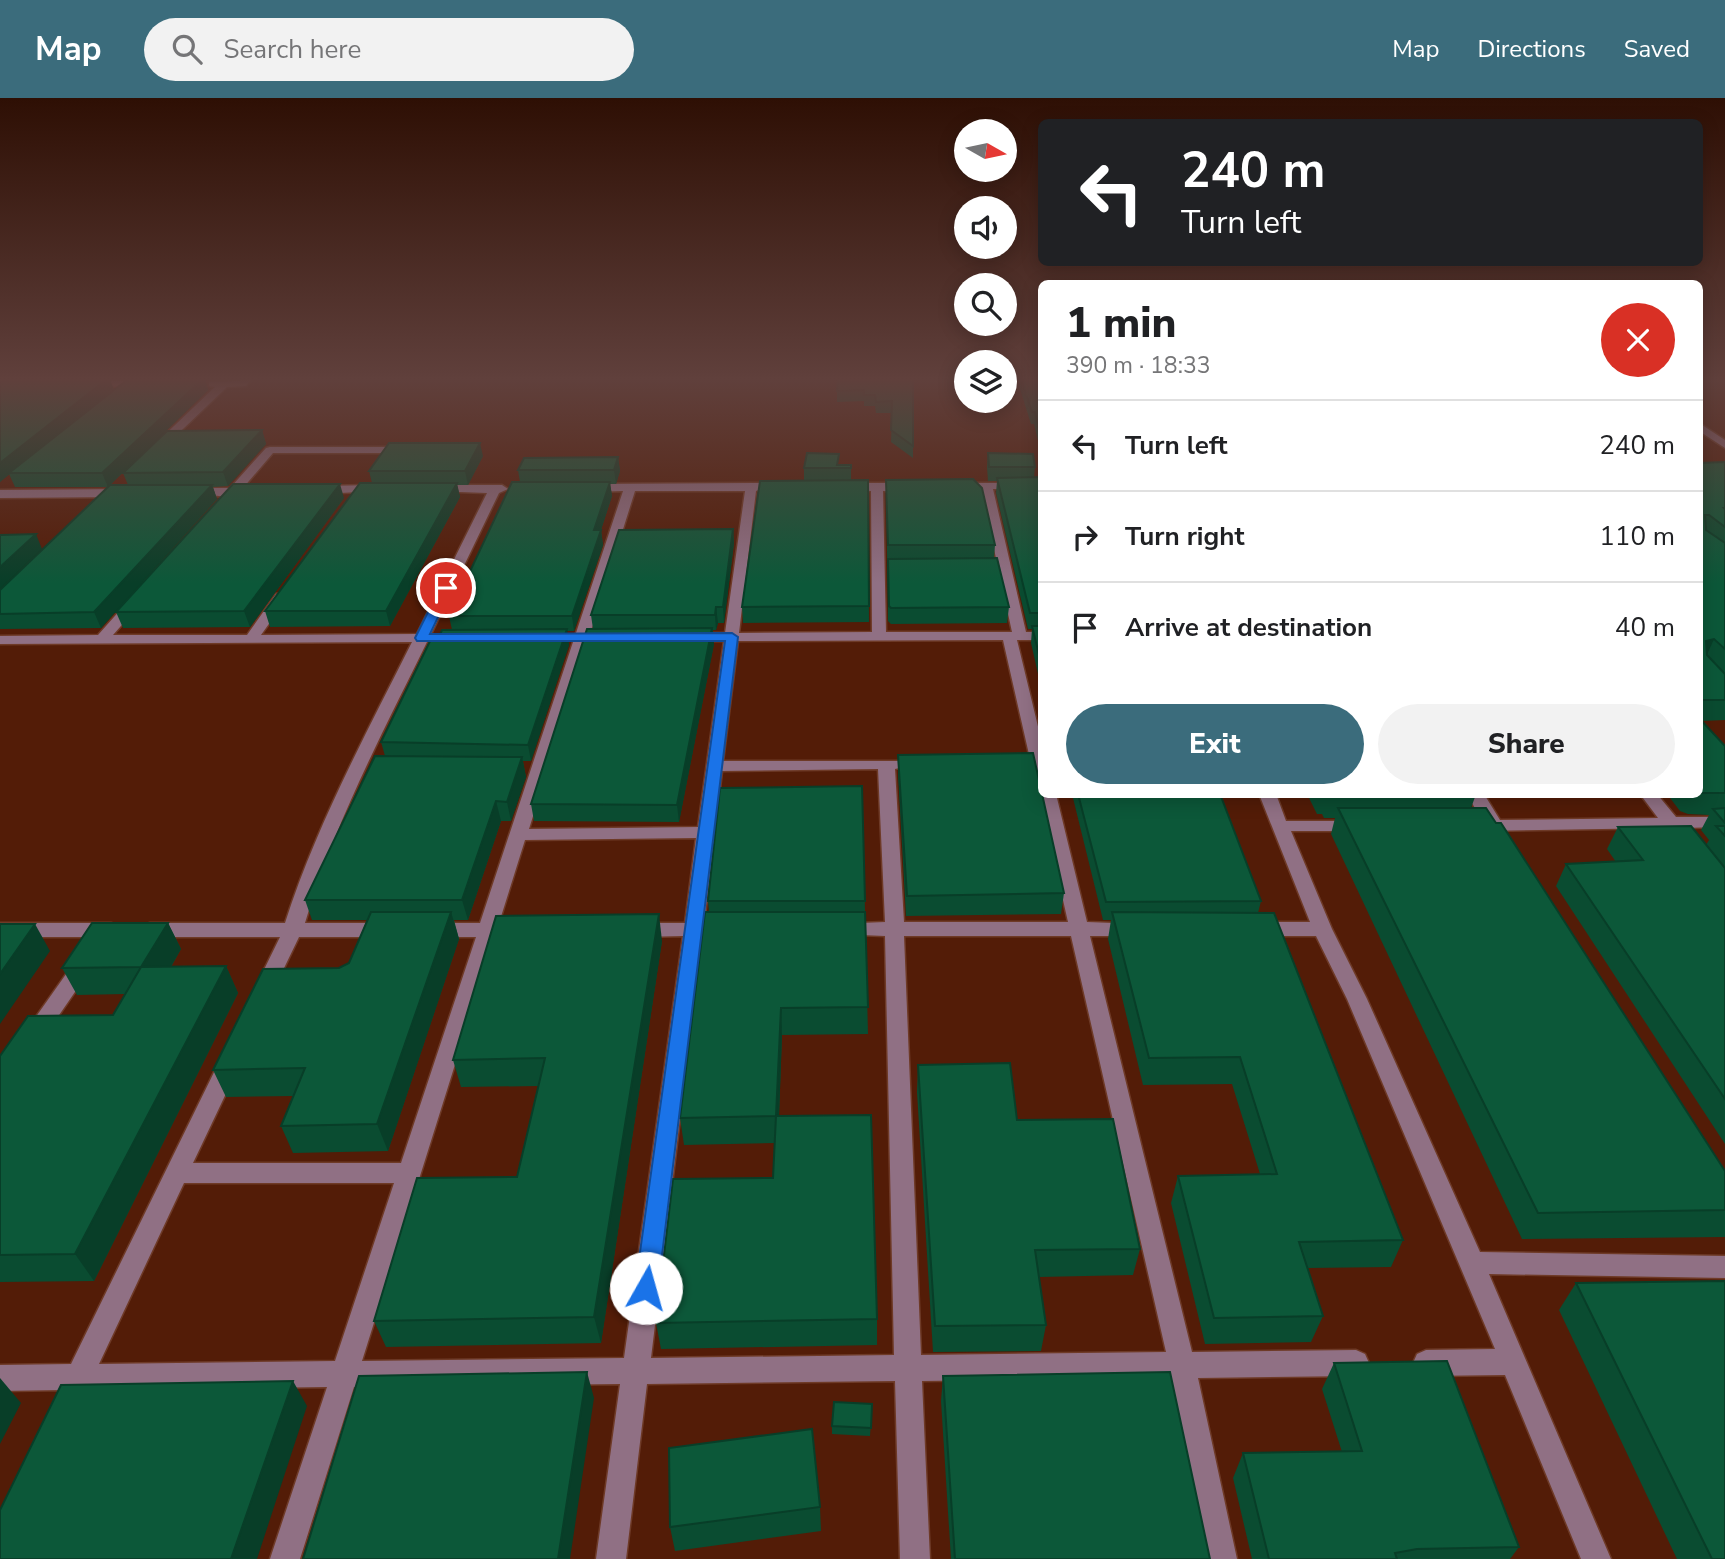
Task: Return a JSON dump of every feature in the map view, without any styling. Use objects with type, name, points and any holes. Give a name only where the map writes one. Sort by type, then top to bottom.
[{"type":"street","points":[[149,456],[158,447]]},
{"type":"street","points":[[229,496],[270,450],[388,450],[381,460]]},
{"type":"street","points":[[0,493],[10,483]]},
{"type":"street","points":[[835,487],[918,486]]},
{"type":"street","points":[[945,486],[1038,486]]},
{"type":"street","points":[[985,486],[1037,765]]},
{"type":"street","points":[[611,1559],[751,487]]},
{"type":"street","points":[[575,489],[779,487]]},
{"type":"street","points":[[877,487],[883,567],[879,636]]},
{"type":"street","points":[[0,493],[116,488],[139,492]]},
{"type":"street","points":[[93,511],[116,488]]},
{"type":"street","points":[[285,1559],[519,835],[533,769],[582,638],[630,488]]},
{"type":"street","points":[[309,490],[386,489]]},
{"type":"street","points":[[427,489],[521,489]]},
{"type":"street","points":[[258,1003],[293,930],[306,887],[365,767],[421,638],[495,489]]},
{"type":"street","points":[[179,492],[229,496],[258,491]]},
{"type":"street","points":[[251,639],[290,585]]},
{"type":"street","points":[[102,639],[146,590]]},
{"type":"street","points":[[677,637],[1038,636]]},
{"type":"street","points":[[0,640],[448,638]]},
{"type":"street","points":[[886,764],[897,929],[906,1368],[915,1559]]},
{"type":"street","points":[[715,766],[914,764]]},
{"type":"street","points":[[1047,798],[1182,1365],[1222,1559]]},
{"type":"street","points":[[1269,798],[1322,929],[1357,999],[1472,1263],[1596,1559]]},
{"type":"street","points":[[1477,798],[1509,849]]},
{"type":"street","points":[[1651,798],[1686,842]]},
{"type":"street","points":[[1468,826],[1725,822]]},
{"type":"street","points":[[1280,826],[1374,826]]},
{"type":"street","points":[[519,835],[705,832]]},
{"type":"street","points":[[626,930],[747,929]]},
{"type":"street","points":[[829,929],[1147,929]]},
{"type":"street","points":[[1242,929],[1322,929]]},
{"type":"street","points":[[0,930],[539,930]]},
{"type":"street","points":[[23,1053],[106,930]]},
{"type":"street","points":[[67,1402],[235,1051]]},
{"type":"street","points":[[177,1173],[410,1173]]},
{"type":"street","points":[[1472,1263],[1725,1266]]},
{"type":"street","points":[[1403,1363],[1513,1362]]},
{"type":"street","points":[[0,1378],[1375,1363]]},
{"type":"building","points":[[0,447],[20,447],[0,463]]},
{"type":"building","points":[[42,447],[130,447],[102,473],[9,473]]},
{"type":"building","points":[[150,447],[246,447],[223,472],[123,473]]},
{"type":"building","points":[[386,447],[478,447],[465,471],[369,471]]},
{"type":"building","points":[[807,453],[839,454],[837,465],[851,465],[851,468],[804,468]]},
{"type":"building","points":[[988,453],[1033,454],[1035,467],[989,467]]},
{"type":"building","points":[[618,457],[614,470],[518,470],[524,458]]},
{"type":"building","points":[[1725,462],[1725,527],[1705,515],[1706,530],[1725,543],[1725,649],[1714,639],[1706,641],[1707,655],[1725,674],[1725,700],[1703,700],[1703,463]]},
{"type":"building","points":[[1038,477],[1038,613],[1030,613],[997,478]]},
{"type":"building","points":[[973,479],[982,488],[995,545],[888,545],[886,480]]},
{"type":"building","points":[[868,480],[869,606],[742,607],[760,481]]},
{"type":"building","points":[[512,482],[610,482],[594,530],[601,530],[572,616],[449,616]]},
{"type":"building","points":[[360,483],[457,483],[386,611],[265,611]]},
{"type":"building","points":[[233,484],[340,484],[244,611],[116,612]]},
{"type":"building","points":[[110,485],[212,485],[94,612],[0,614],[0,590]]},
{"type":"building","points":[[733,529],[723,607],[716,607],[715,615],[591,615],[619,530]]},
{"type":"building","points":[[36,534],[0,567],[0,535]]},
{"type":"building","points":[[997,558],[1009,607],[889,606],[888,559]]},
{"type":"building","points":[[1032,626],[1038,626],[1038,651]]},
{"type":"building","points":[[712,628],[677,805],[531,804],[587,629]]},
{"type":"building","points":[[567,629],[528,745],[381,742],[432,637],[439,637],[442,630]]},
{"type":"building","points":[[1703,722],[1725,746],[1725,793],[1703,793]]},
{"type":"building","points":[[1033,753],[1038,776],[1038,798],[1043,798],[1064,893],[907,896],[898,755]]},
{"type":"building","points":[[375,756],[522,757],[507,802],[496,801],[462,900],[305,900]]},
{"type":"building","points":[[862,786],[865,901],[708,901],[720,788]]},
{"type":"building","points":[[1079,798],[1222,798],[1261,901],[1106,902]]},
{"type":"building","points":[[1338,808],[1486,808],[1496,823],[1501,823],[1725,1171],[1725,1210],[1538,1213]]},
{"type":"building","points":[[1725,808],[1725,823],[1713,809]]},
{"type":"building","points":[[1691,826],[1725,868],[1725,1099],[1566,864],[1643,860],[1618,827]]},
{"type":"building","points":[[1716,826],[1725,826],[1725,836]]},
{"type":"building","points":[[371,912],[451,912],[377,1124],[281,1126],[305,1068],[213,1070],[263,969],[339,968],[349,963]]},
{"type":"building","points":[[705,912],[865,912],[868,1007],[781,1008],[776,1116],[680,1118]]},
{"type":"building","points":[[1112,912],[1274,913],[1403,1240],[1299,1242],[1323,1316],[1214,1318],[1178,1176],[1277,1174],[1240,1057],[1149,1058]]},
{"type":"building","points":[[659,914],[594,1317],[374,1321],[417,1178],[517,1177],[545,1058],[453,1060],[496,916]]},
{"type":"building","points":[[92,923],[168,923],[141,967],[62,968]]},
{"type":"building","points":[[0,924],[35,924],[0,974]]},
{"type":"building","points":[[226,966],[75,1254],[0,1255],[0,1056],[28,1016],[113,1015],[141,967]]},
{"type":"building","points":[[1010,1063],[1017,1120],[1113,1119],[1140,1249],[1035,1250],[1046,1325],[935,1326],[918,1065]]},
{"type":"building","points":[[871,1115],[877,1319],[656,1323],[673,1179],[773,1178],[776,1116]]},
{"type":"building","points":[[1725,1281],[1725,1559],[1712,1559],[1576,1283]]},
{"type":"building","points":[[1447,1361],[1519,1547],[1417,1549],[1395,1553],[1397,1559],[1269,1559],[1243,1453],[1362,1451],[1334,1363]]},
{"type":"building","points":[[587,1372],[558,1559],[303,1559],[359,1376]]},
{"type":"building","points":[[1170,1372],[1210,1559],[955,1559],[943,1376]]},
{"type":"building","points":[[293,1381],[231,1559],[0,1559],[0,1510],[61,1385]]},
{"type":"building","points":[[834,1402],[872,1404],[871,1428],[832,1426]]},
{"type":"building","points":[[812,1429],[820,1507],[670,1527],[669,1448]]},
{"type":"route","points":[[446,588],[421,638],[732,637],[646,1288]]}]
